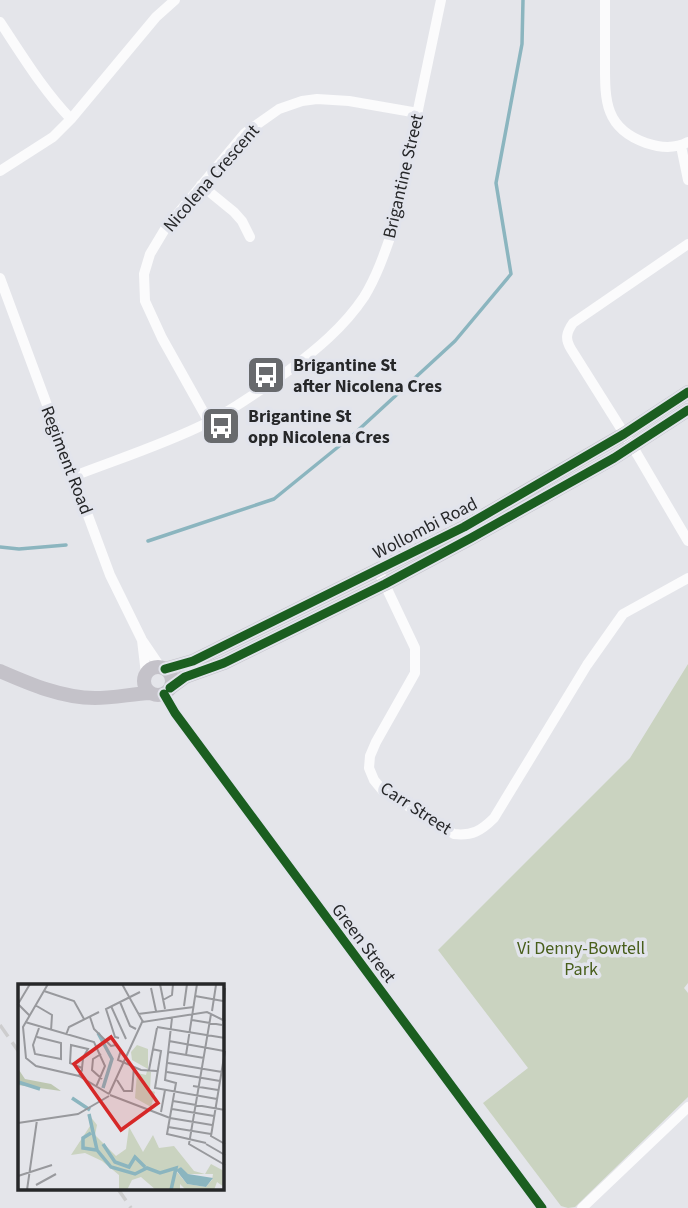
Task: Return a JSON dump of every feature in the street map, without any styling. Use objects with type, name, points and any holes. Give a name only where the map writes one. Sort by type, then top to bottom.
[{"type":"main road","name":"Wollombi Road","points":[[0,671],[59,694],[95,698],[162,692],[185,677],[223,663],[385,584],[471,538],[628,440],[688,392]]},
{"type":"main road","name":"Wollombi Road","points":[[163,668],[193,661],[464,527],[688,410]]},
{"type":"main road","points":[[120,695],[152,668],[163,668],[171,676],[162,692],[145,686],[145,676]]},
{"type":"street","points":[[0,171],[52,137],[71,119],[156,18],[175,0]]},
{"type":"street","name":"Brigantine Street","points":[[74,476],[180,436],[256,394],[336,332],[364,297],[393,229],[441,0]]},
{"type":"street","points":[[605,0],[605,93],[608,110],[619,126],[636,139],[657,146],[684,144],[688,180]]},
{"type":"street","points":[[0,22],[38,79],[71,119]]},
{"type":"street","name":"Nicolena Crescent","points":[[209,422],[162,338],[145,301],[144,274],[150,254],[165,229],[245,133],[279,109],[317,99],[418,113]]},
{"type":"street","points":[[201,185],[234,212],[250,237]]},
{"type":"street","points":[[688,244],[573,323],[566,336],[688,541]]},
{"type":"street","name":"Regiment Road","points":[[0,278],[110,575],[142,640],[163,668]]},
{"type":"street","name":"Carr Street","points":[[378,570],[415,648],[415,673],[376,742],[370,756],[369,768],[383,792],[454,834],[465,836],[477,833],[494,818],[587,665],[623,614],[688,578]]},
{"type":"street","name":"Regiment Road","points":[[142,640],[145,676]]},
{"type":"street","name":"Green Street","points":[[162,692],[542,1208]]},
{"type":"street","points":[[582,1208],[688,1107]]},
{"type":"green space","name":"Vi Denny-Bowtell Park","points":[[688,664],[688,983],[684,988],[688,993],[688,1097],[575,1207],[568,1208],[561,1206],[483,1103],[528,1068],[438,950],[630,758]]},
{"type":"waterway","points":[[148,541],[274,499],[354,434],[455,341],[511,274],[496,183],[522,44],[523,0]]},
{"type":"waterway","points":[[0,547],[19,549],[66,545]]},
{"type":"railway","points":[[0,1025],[18,1051]]},
{"type":"railway","points":[[119,1190],[131,1208]]},
{"type":"cycle path","points":[[165,669],[193,661],[464,527],[624,434],[688,392]]},
{"type":"cycle path","points":[[170,688],[185,677],[224,663],[385,584],[471,538],[614,458],[688,410]]},
{"type":"cycle path","points":[[164,694],[175,713],[542,1208]]},
{"type":"place","name":"Brigantine St after Nicolena Cres","points":[[266,375]]},
{"type":"place","name":"Brigantine St opp Nicolena Cres","points":[[221,426]]}]
